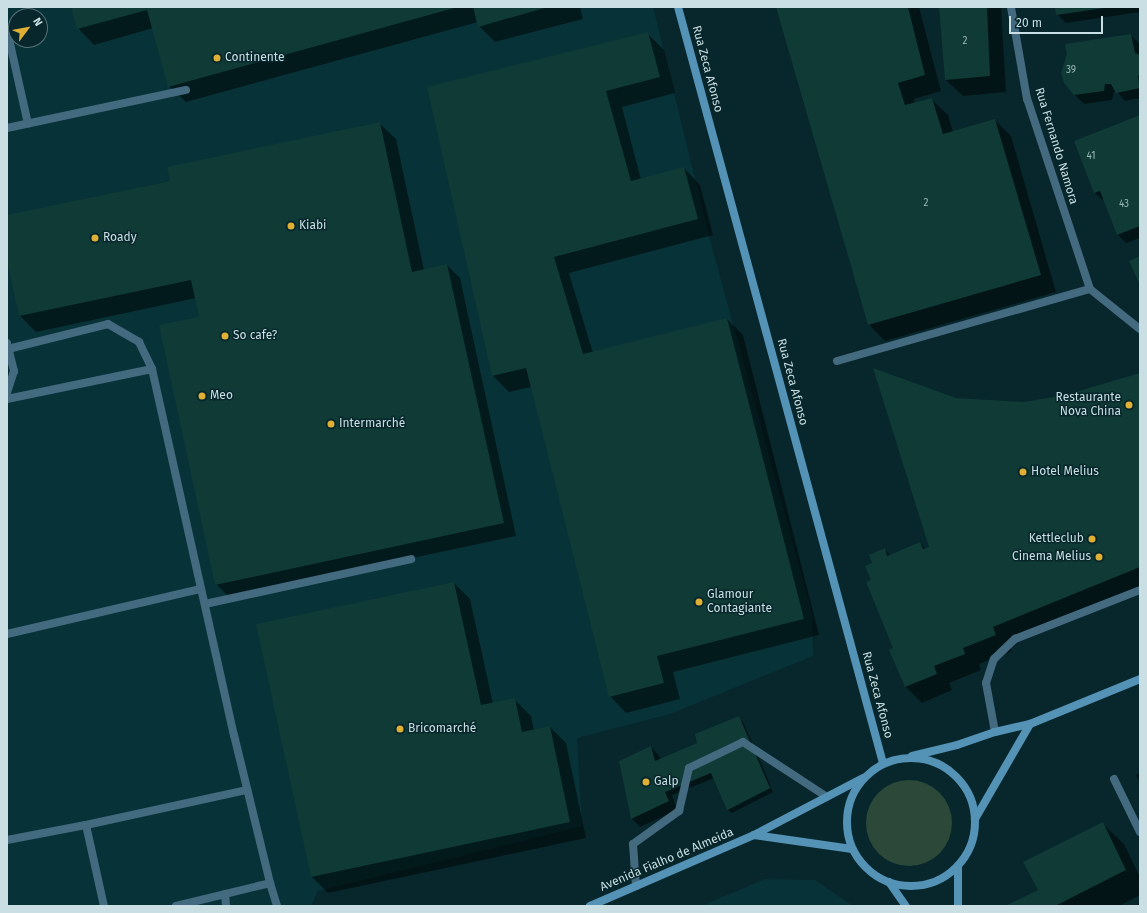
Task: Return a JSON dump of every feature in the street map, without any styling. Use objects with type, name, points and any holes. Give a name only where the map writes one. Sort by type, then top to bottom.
[{"type":"main road","name":"Rua Zeca Afonso","points":[[678,7],[884,763]]},
{"type":"main road","points":[[908,757],[933,761],[954,774],[969,794],[975,819],[972,844],[958,866],[938,880],[914,886],[889,882],[868,869],[852,849],[846,824],[850,800],[863,778],[884,763],[908,757],[957,745],[995,732],[1030,724],[1140,679]]},
{"type":"main road","points":[[975,819],[1030,724]]},
{"type":"main road","name":"Avenida Fialho de Almeida","points":[[590,906],[754,835],[863,778]]},
{"type":"main road","points":[[754,835],[852,849]]},
{"type":"main road","points":[[958,866],[958,906]]},
{"type":"main road","points":[[889,882],[906,906]]},
{"type":"street","name":"Rua Fernando Namora","points":[[1010,7],[1027,99],[1090,289]]},
{"type":"street","points":[[7,30],[28,124]]},
{"type":"street","points":[[7,128],[186,90]]},
{"type":"street","points":[[837,361],[1090,289],[1140,329]]},
{"type":"street","points":[[7,392],[14,371],[8,346],[108,324],[139,342],[152,369],[247,790],[277,906]]},
{"type":"street","points":[[7,399],[152,369]]},
{"type":"street","points":[[205,604],[411,560]]},
{"type":"street","points":[[7,634],[202,589]]},
{"type":"street","points":[[995,732],[986,683],[994,659],[1015,640],[1140,590]]},
{"type":"street","points":[[636,886],[633,844],[679,811],[689,768],[743,742],[827,797]]},
{"type":"street","points":[[1114,779],[1140,832]]},
{"type":"street","points":[[7,840],[86,825],[247,790]]},
{"type":"street","points":[[86,825],[104,906]]},
{"type":"street","points":[[176,906],[270,883]]},
{"type":"street","points":[[225,894],[226,906]]},
{"type":"shaded area","points":[[7,7],[653,7],[709,236],[812,614],[813,656],[670,714],[577,738],[582,826],[318,891],[311,906],[7,906]]},
{"type":"shaded area","points":[[765,879],[815,880],[853,906],[701,906]]},
{"type":"green space","points":[[909,780],[925,783],[933,787],[945,799],[949,807],[952,823],[949,839],[945,847],[933,859],[925,863],[909,866],[893,863],[885,859],[873,847],[869,839],[866,823],[869,807],[873,799],[885,787],[893,783]]},
{"type":"building","name":"Continente","points":[[71,7],[458,7],[168,87],[147,10],[77,29]]},
{"type":"building","points":[[473,7],[548,7],[478,27]]},
{"type":"building","points":[[776,7],[908,7],[925,75],[898,83],[905,105],[932,98],[943,134],[995,119],[1041,275],[868,325]]},
{"type":"building","points":[[939,7],[987,7],[990,76],[945,80]]},
{"type":"building","points":[[1055,7],[1104,7],[1104,8],[1056,15]]},
{"type":"building","points":[[648,32],[660,77],[606,91],[631,181],[684,167],[698,219],[554,257],[583,354],[727,318],[804,619],[657,656],[664,683],[609,697],[526,368],[492,376],[427,87]]},
{"type":"building","points":[[1131,34],[1135,53],[1140,55],[1140,74],[1138,76],[1140,88],[1116,93],[1111,84],[1105,84],[1104,91],[1074,95],[1064,83],[1061,73],[1067,54],[1065,44]]},
{"type":"building","points":[[1140,115],[1140,226],[1117,235],[1100,191],[1094,193],[1074,141]]},
{"type":"building","name":"Intermarché","points":[[380,122],[412,272],[447,264],[504,523],[215,585],[159,325],[199,317],[191,280],[19,316],[7,261],[7,215],[170,181],[167,167]]},
{"type":"building","points":[[1140,256],[1140,285],[1129,261]]},
{"type":"building","name":"Hotel Melius","points":[[873,368],[956,398],[1024,402],[1065,395],[1140,373],[1140,567],[993,627],[996,635],[963,648],[965,654],[934,666],[937,674],[905,687],[889,650],[893,648],[866,582],[871,580],[865,566],[872,563],[869,555],[885,548],[887,556],[920,542],[923,549],[929,547]]},
{"type":"building","name":"Bricomarché","points":[[454,582],[481,705],[515,698],[522,732],[550,726],[570,822],[311,877],[256,624]]},
{"type":"building","points":[[739,716],[770,788],[727,810],[711,773],[665,792],[669,801],[631,819],[619,761],[651,746],[655,761],[697,743],[695,734]]},
{"type":"building","points":[[1103,822],[1126,870],[1055,906],[1005,906],[1038,890],[1023,862]]},
{"type":"place","name":"Continente","points":[[217,58]]},
{"type":"place","name":"Kiabi","points":[[291,226]]},
{"type":"place","name":"Roady","points":[[95,238]]},
{"type":"place","name":"So cafe?","points":[[225,336]]},
{"type":"place","name":"Meo","points":[[202,396]]},
{"type":"place","name":"Restaurante Nova China","points":[[1129,405]]},
{"type":"place","name":"Intermarché","points":[[331,424]]},
{"type":"place","name":"Hotel Melius","points":[[1023,472]]},
{"type":"place","name":"Kettleclub","points":[[1092,539]]},
{"type":"place","name":"Cinema Melius","points":[[1099,557]]},
{"type":"place","name":"Glamour Contagiante","points":[[699,602]]},
{"type":"place","name":"Bricomarché","points":[[400,729]]},
{"type":"place","name":"Galp","points":[[646,782]]}]
